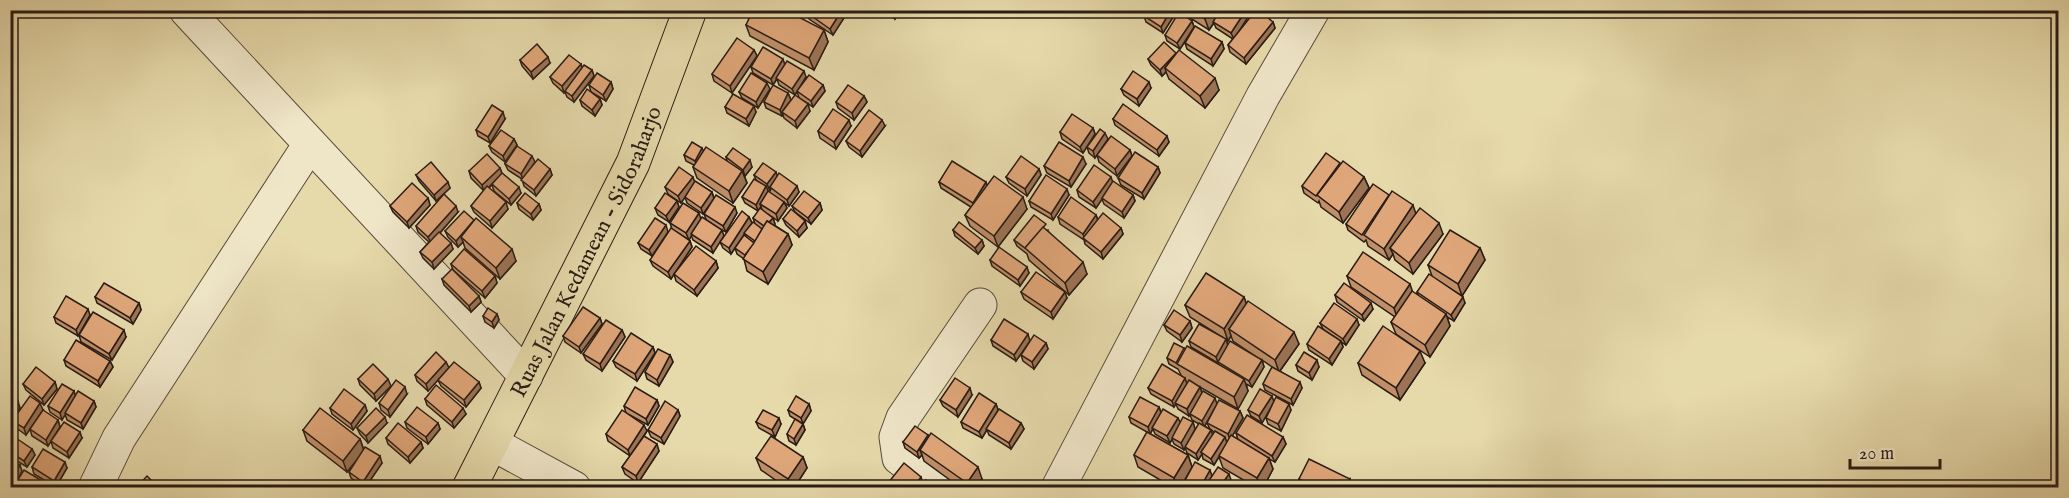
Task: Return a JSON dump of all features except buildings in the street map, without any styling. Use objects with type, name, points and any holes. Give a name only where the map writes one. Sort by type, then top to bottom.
[{"type":"main road","name":"Ruas Jalan Kedamean - Sidoraharjo","points":[[469,488],[633,162],[690,10]]},
{"type":"street","points":[[186,10],[526,376]]},
{"type":"street","points":[[1058,488],[1263,96],[1313,10]]},
{"type":"street","points":[[95,488],[120,438],[310,144]]},
{"type":"street","points":[[938,488],[899,458],[896,437],[903,418],[980,305]]},
{"type":"street","points":[[493,444],[574,488]]}]
